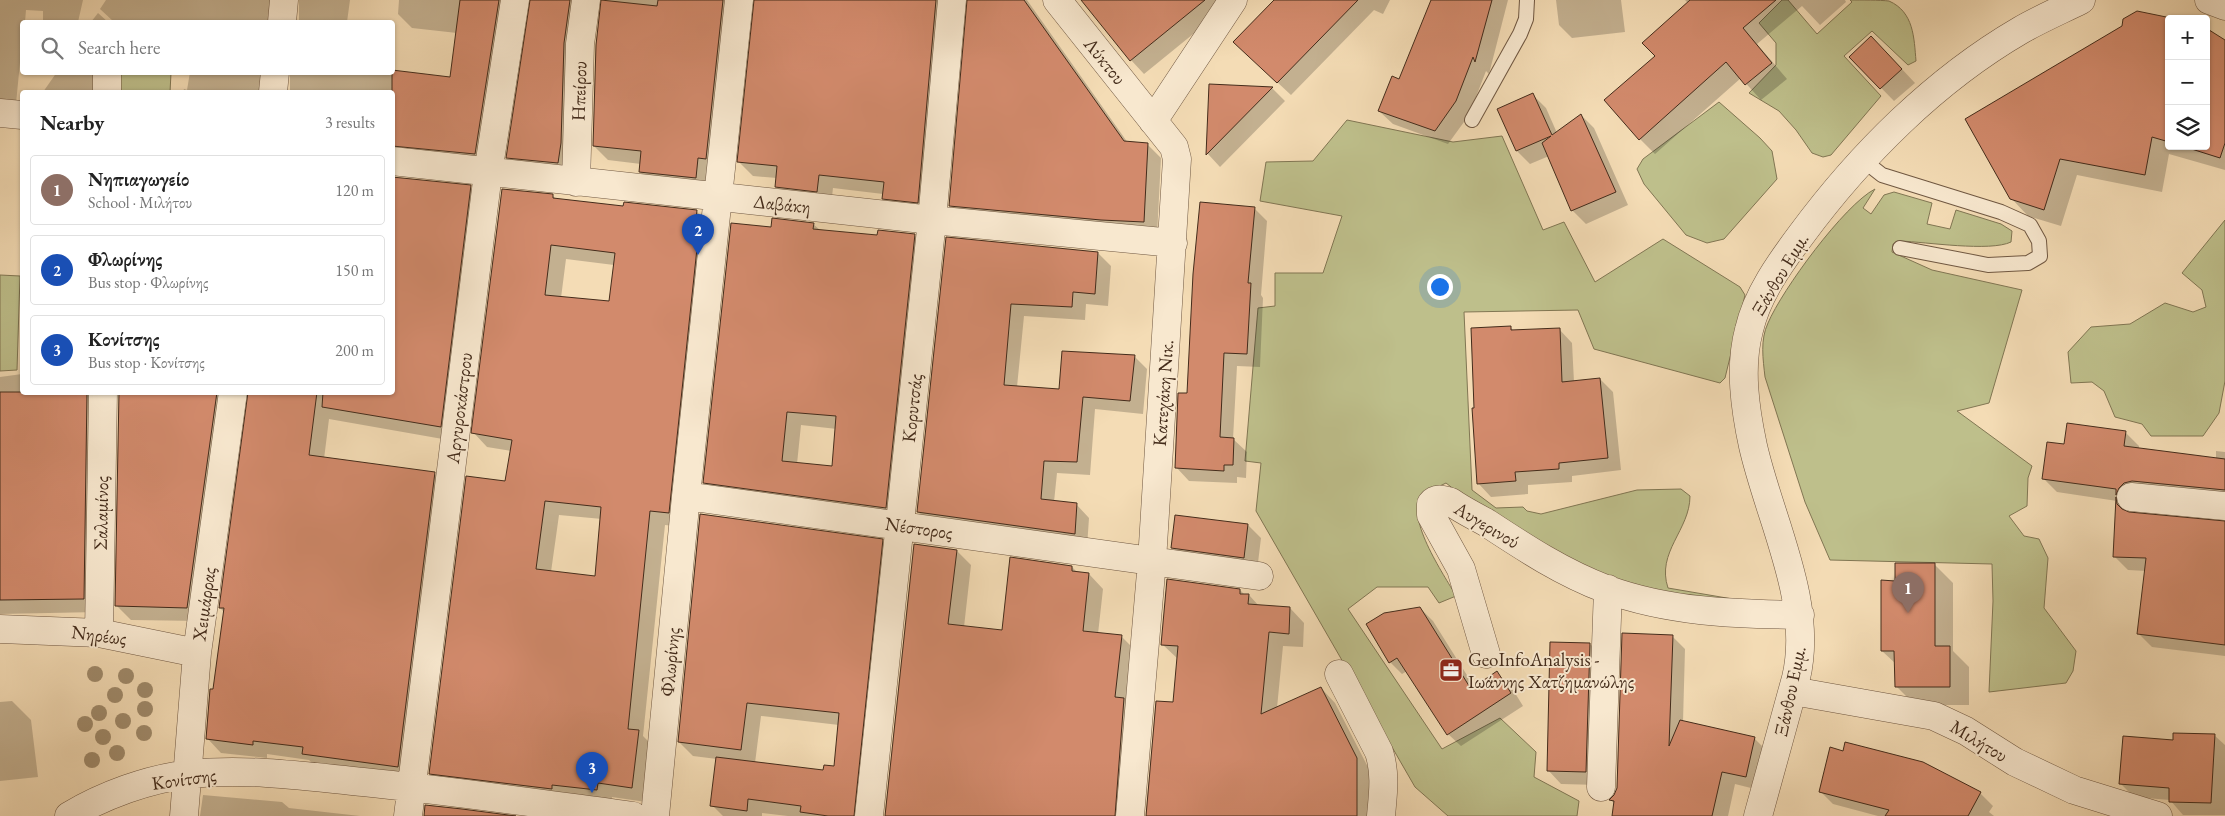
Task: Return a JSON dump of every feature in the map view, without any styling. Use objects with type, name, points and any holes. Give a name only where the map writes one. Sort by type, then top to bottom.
[{"type":"street","points":[[282,20],[284,0]]},
{"type":"street","name":"Αργυροκάστρου","points":[[408,816],[488,173],[515,0]]},
{"type":"street","name":"Ηπείρου","points":[[576,182],[580,44],[586,0]]},
{"type":"street","name":"Φλωρίνης","points":[[656,816],[686,496],[739,0]]},
{"type":"street","name":"Κορυτσάς","points":[[869,816],[932,220],[952,0]]},
{"type":"street","name":"Λύκτου","points":[[1057,0],[1153,121]]},
{"type":"street","points":[[1153,121],[1233,0]]},
{"type":"street","name":"Ξάνθου Εμμ.","points":[[1758,816],[1800,663],[1800,615],[1798,599],[1761,479],[1748,421],[1745,378],[1746,341],[1755,310],[1780,265],[1822,208],[1863,160],[1922,103],[1971,63],[2022,30],[2081,0]]},
{"type":"street","points":[[2208,0],[2225,6]]},
{"type":"street","points":[[107,75],[107,90]]},
{"type":"street","points":[[273,90],[275,75]]},
{"type":"street","points":[[0,113],[20,115]]},
{"type":"street","name":"Κατεχάκη Νικ.","points":[[1130,816],[1152,561],[1177,159],[1174,146],[1153,121]]},
{"type":"street","name":"Δαβάκη","points":[[395,161],[932,220],[1173,243]]},
{"type":"street","name":"Σαλαμίνος","points":[[99,633],[103,395]]},
{"type":"street","name":"Χειμάρρας","points":[[184,816],[197,653],[233,395]]},
{"type":"street","name":"Νέστορος","points":[[686,496],[1259,576]]},
{"type":"street","points":[[2131,498],[2225,506]]},
{"type":"street","name":"Αυγερινού","points":[[1486,654],[1461,568],[1431,515],[1431,504],[1435,500],[1441,499],[1451,502],[1548,562],[1608,589],[1663,604],[1704,611],[1736,614],[1800,615]]},
{"type":"street","points":[[1601,787],[1608,589]]},
{"type":"street","name":"Νηρέως","points":[[0,629],[99,633],[197,653]]},
{"type":"street","points":[[1339,674],[1379,752],[1383,764],[1384,792],[1381,816]]},
{"type":"street","name":"Μιλήτου","points":[[1793,691],[1905,709],[1934,716],[1966,732],[2015,762],[2074,790],[2158,816]]},
{"type":"street","name":"Κονίτσης","points":[[69,816],[88,806],[138,786],[210,772],[283,775],[411,787],[633,816]]},
{"type":"lane","points":[[1472,120],[1520,34],[1526,19],[1527,0]]},
{"type":"lane","points":[[1863,160],[1882,175],[2001,212],[2030,225],[2039,241],[2040,256],[2028,264],[1988,265],[1900,248]]},
{"type":"green space","points":[[1782,0],[1788,0],[1817,34],[1852,2],[1850,0],[1889,1],[1903,12],[1911,26],[1916,61],[1908,65],[1872,31],[1844,56],[1881,96],[1831,155],[1823,157],[1812,153],[1796,130],[1779,111],[1749,93],[1776,65],[1776,43],[1759,23]]},
{"type":"green space","points":[[120,75],[171,75],[170,90],[120,90]]},
{"type":"green space","points":[[1719,102],[1772,151],[1777,179],[1724,239],[1707,243],[1686,235],[1644,184],[1637,169],[1643,159]]},
{"type":"green space","points":[[1347,120],[1453,142],[1502,136],[1543,230],[1564,222],[1595,282],[1663,239],[1740,287],[1745,295],[1725,378],[1720,383],[1594,349],[1578,310],[1464,312],[1472,490],[1496,508],[1523,507],[1527,511],[1541,514],[1637,490],[1681,489],[1690,496],[1689,508],[1666,563],[1668,588],[1756,603],[1657,593],[1582,569],[1464,497],[1446,483],[1424,494],[1418,503],[1418,515],[1427,545],[1456,596],[1439,603],[1428,587],[1377,587],[1348,609],[1442,749],[1500,718],[1536,752],[1534,777],[1579,801],[1577,816],[1448,816],[1415,787],[1256,511],[1261,463],[1245,461],[1258,308],[1275,306],[1275,273],[1323,273],[1342,216],[1260,201],[1266,162],[1313,161]]},
{"type":"green space","points":[[1875,189],[1863,208],[1871,214],[1884,195],[1894,192],[1932,203],[1927,224],[1950,229],[1956,210],[2001,224],[2012,231],[2011,242],[2001,245],[1957,246],[1900,241],[1893,244],[1892,252],[1932,270],[2022,290],[1989,403],[1957,411],[2032,466],[2028,478],[2027,506],[2009,516],[2024,536],[2039,539],[2048,558],[2044,608],[2076,651],[2073,671],[2066,683],[1989,692],[1993,601],[1992,564],[1830,560],[1805,502],[1765,377],[1763,350],[1765,329],[1786,290],[1815,250],[1847,212]]},
{"type":"green space","points":[[2225,220],[2225,381],[2219,413],[2203,436],[2151,436],[2142,424],[2115,417],[2104,391],[2092,382],[2071,383],[2068,352],[2091,327],[2130,324],[2165,303],[2193,312],[2206,307],[2202,290],[2182,273]]},
{"type":"green space","points":[[0,275],[20,276],[17,370],[0,371]]},
{"type":"building","points":[[460,0],[499,0],[475,154],[395,146],[395,90],[392,90],[392,75],[395,75],[395,70],[450,77]]},
{"type":"building","points":[[530,0],[570,0],[564,43],[561,143],[558,163],[506,158]]},
{"type":"building","points":[[601,0],[657,6],[658,0],[723,0],[706,159],[698,158],[696,178],[639,172],[641,151],[593,146],[596,45]]},
{"type":"building","points":[[754,0],[936,0],[918,203],[882,199],[884,182],[819,175],[817,192],[775,187],[777,166],[737,162]]},
{"type":"building","points":[[967,0],[1024,0],[1124,141],[1148,143],[1144,222],[1101,220],[949,206]]},
{"type":"building","points":[[1081,0],[1205,0],[1130,61]]},
{"type":"building","points":[[1274,0],[1358,0],[1277,83],[1233,42]]},
{"type":"building","points":[[1431,0],[1492,0],[1475,62],[1473,57],[1456,101],[1435,131],[1378,111],[1392,76],[1399,79]]},
{"type":"building","points":[[1690,0],[1776,0],[1743,28],[1772,63],[1745,85],[1726,62],[1639,140],[1604,100],[1655,56],[1642,43]]},
{"type":"building","points":[[2137,11],[2165,17],[2165,141],[2152,137],[2145,175],[2060,159],[2044,210],[2010,199],[1965,119],[2122,26],[2123,19]]},
{"type":"building","points":[[2210,31],[2225,40],[2225,143],[2220,158],[2195,150],[2210,150]]},
{"type":"building","points":[[1871,36],[1902,69],[1880,89],[1849,57]]},
{"type":"building","points":[[1209,84],[1273,87],[1206,155]]},
{"type":"building","points":[[1533,93],[1552,135],[1581,114],[1616,192],[1571,211],[1542,143],[1551,136],[1516,151],[1497,109]]},
{"type":"building","points":[[395,177],[471,185],[441,427],[322,407],[323,395],[395,395]]},
{"type":"building","points":[[502,189],[553,194],[553,198],[623,206],[624,202],[697,210],[696,220],[700,220],[669,513],[650,511],[628,729],[639,730],[632,788],[598,783],[597,790],[552,785],[552,789],[429,774],[466,476],[505,481],[512,440],[471,433]],"holes":[[[551,245],[615,253],[609,301],[545,295]],[[545,501],[601,507],[595,576],[536,569]]]},
{"type":"building","points":[[1200,202],[1255,207],[1248,283],[1251,283],[1247,354],[1224,353],[1220,437],[1234,438],[1233,465],[1224,465],[1224,471],[1175,468],[1178,393],[1187,393],[1193,274]]},
{"type":"building","points":[[772,218],[814,223],[813,229],[877,235],[878,230],[915,234],[886,508],[703,483],[731,223],[771,227]],"holes":[[[787,412],[836,416],[832,466],[782,461]]]},
{"type":"building","points":[[946,237],[1098,252],[1095,294],[1073,292],[1072,307],[1011,304],[1004,385],[1059,389],[1062,351],[1135,355],[1130,401],[1083,397],[1077,462],[1044,461],[1041,499],[1077,503],[1075,534],[917,512]]},
{"type":"building","points":[[1511,326],[1511,330],[1560,328],[1562,382],[1600,378],[1608,458],[1559,463],[1559,469],[1515,472],[1516,481],[1477,484],[1472,408],[1474,408],[1471,328]]},
{"type":"building","points":[[0,392],[20,392],[20,395],[87,395],[84,599],[0,600]]},
{"type":"building","points":[[119,395],[217,395],[187,608],[115,606]]},
{"type":"building","points":[[248,395],[317,395],[309,455],[435,472],[398,767],[302,754],[303,747],[253,741],[253,745],[206,739],[210,689],[213,689],[224,608],[219,608]]},
{"type":"building","points":[[2067,423],[2126,431],[2124,446],[2225,459],[2225,490],[2132,481],[2124,483],[2116,495],[2116,489],[2042,479],[2047,442],[2064,444]]},
{"type":"building","points":[[2116,497],[2117,504],[2129,512],[2225,521],[2225,645],[2137,634],[2146,558],[2113,557]]},
{"type":"building","points":[[700,514],[883,539],[854,816],[828,816],[800,812],[801,806],[748,799],[747,811],[710,806],[716,757],[823,770],[824,765],[834,766],[839,713],[747,703],[741,750],[678,742]]},
{"type":"building","points":[[1175,515],[1248,524],[1244,558],[1171,548]]},
{"type":"building","points":[[914,544],[957,550],[948,624],[1002,630],[1010,557],[1072,566],[1072,571],[1089,573],[1083,631],[1122,635],[1115,697],[1124,698],[1115,816],[885,816]]},
{"type":"building","points":[[1895,563],[1935,563],[1935,646],[1950,646],[1950,687],[1895,687],[1894,651],[1881,651],[1881,580],[1895,581]]},
{"type":"building","points":[[1167,579],[1240,589],[1240,594],[1249,594],[1248,604],[1290,607],[1289,634],[1269,632],[1261,714],[1321,687],[1357,758],[1357,816],[1146,816],[1156,701],[1173,702],[1178,646],[1161,645]]},
{"type":"building","points":[[1420,607],[1471,689],[1497,671],[1511,693],[1447,735],[1397,658],[1389,663],[1366,624],[1384,613]]},
{"type":"building","points":[[1622,633],[1673,635],[1669,746],[1680,720],[1755,737],[1746,777],[1722,772],[1712,816],[1612,816],[1614,801],[1609,800],[1617,788]]},
{"type":"building","points":[[1550,642],[1590,643],[1586,772],[1547,771]]},
{"type":"building","points":[[2173,733],[2215,734],[2211,803],[2169,802],[2169,788],[2119,784],[2123,736],[2173,740]]},
{"type":"building","points":[[1845,742],[1923,762],[1981,792],[1968,816],[1885,816],[1889,810],[1819,792],[1830,747],[1843,751]]},
{"type":"building","points":[[425,805],[462,809],[516,816],[424,816]]},
{"type":"place","name":"Φλωρίνης","points":[[698,255]]},
{"type":"place","name":"Νηπιαγωγείο","points":[[1908,613]]},
{"type":"place","name":"GeoInfoAnalysis - Ιωάννης Χατζημανώλης","points":[[1451,670]]},
{"type":"place","name":"Κονίτσης","points":[[592,793]]}]
